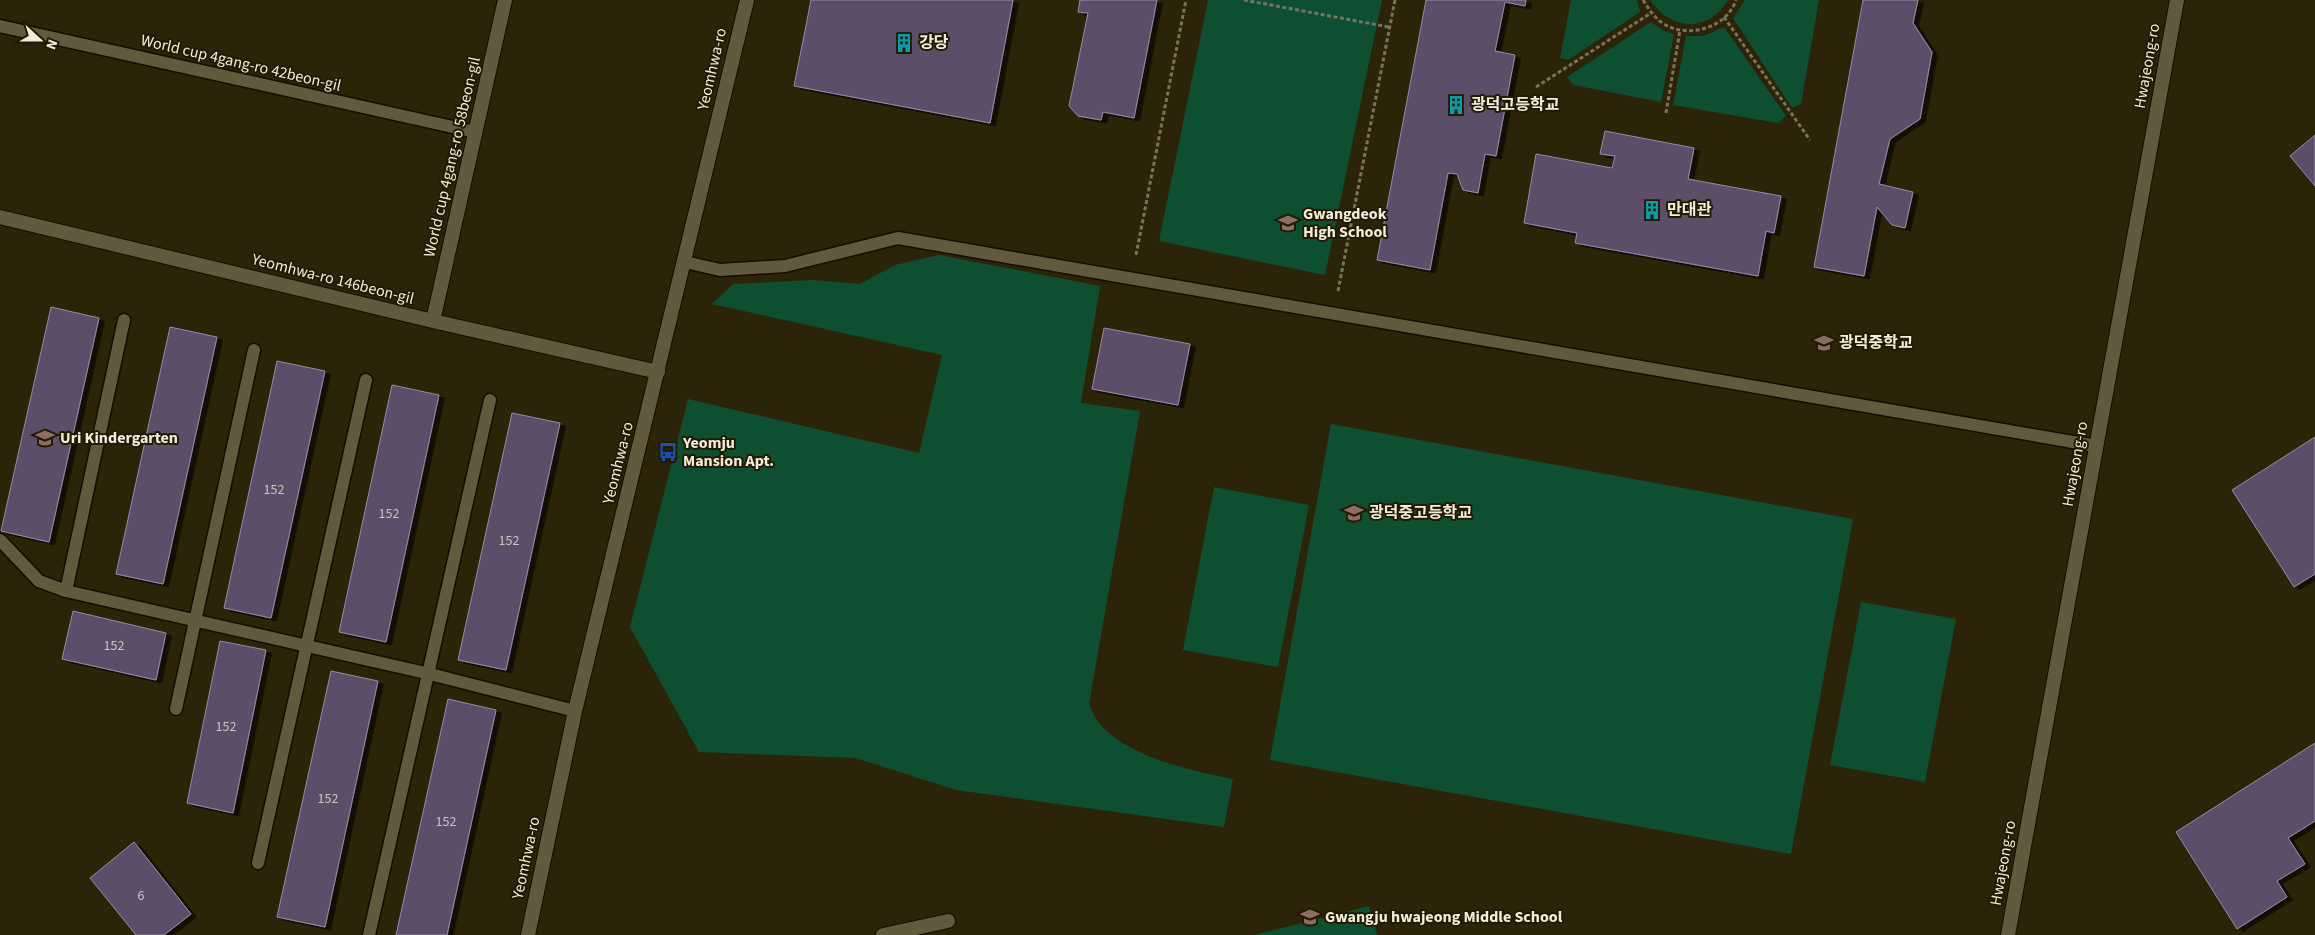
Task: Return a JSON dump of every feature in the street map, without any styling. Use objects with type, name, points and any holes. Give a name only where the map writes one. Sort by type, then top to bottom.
[{"type":"street","name":"World cup 4gang-ro 58beon-gil","points":[[433,321],[505,0]]},
{"type":"street","name":"Yeomhwa-ro","points":[[528,935],[575,711],[686,262],[747,0]]},
{"type":"street","name":"Hwajeong-ro","points":[[2008,935],[2177,0]]},
{"type":"street","name":"Yeomhwa-ro 146beon-gil","points":[[0,217],[433,321],[658,372]]},
{"type":"street","points":[[883,935],[948,921]]},
{"type":"lane","name":"World cup 4gang-ro 42beon-gil","points":[[0,26],[476,132]]},
{"type":"lane","points":[[686,262],[720,270],[785,266],[898,238],[2096,446]]},
{"type":"lane","points":[[66,591],[124,320]]},
{"type":"lane","points":[[176,710],[254,350]]},
{"type":"lane","points":[[258,863],[366,380]]},
{"type":"lane","points":[[369,935],[430,674],[490,400]]},
{"type":"lane","points":[[0,540],[39,581],[66,591],[430,674],[575,711]]},
{"type":"path","points":[[1131,279],[1186,0]]},
{"type":"path","points":[[1244,0],[1389,27]]},
{"type":"path","points":[[1333,314],[1394,0]]},
{"type":"path","points":[[1643,0],[1651,13],[1664,24],[1680,30],[1696,31],[1712,26],[1724,17],[1736,0]]},
{"type":"path","points":[[1536,87],[1651,13]]},
{"type":"path","points":[[1724,17],[1810,140]]},
{"type":"path","points":[[1666,113],[1680,30]]},
{"type":"green space","points":[[1208,0],[1382,0],[1325,275],[1159,241]]},
{"type":"green space","points":[[1571,0],[1637,0],[1640,12],[1568,60],[1560,58]]},
{"type":"green space","points":[[1650,0],[1728,0],[1720,11],[1710,19],[1700,23],[1689,24],[1678,22],[1668,17],[1658,10]]},
{"type":"green space","points":[[1745,0],[1819,0],[1801,104],[1792,108],[1733,18]]},
{"type":"green space","points":[[1651,22],[1664,31],[1674,34],[1661,102],[1573,85],[1567,77]]},
{"type":"green space","points":[[1724,27],[1786,116],[1778,123],[1673,105],[1686,36],[1703,36]]},
{"type":"green space","points":[[939,255],[1100,286],[1081,403],[1140,411],[1089,704],[1100,724],[1126,745],[1143,754],[1199,772],[1233,779],[1224,827],[956,790],[856,758],[699,752],[630,627],[688,399],[919,453],[942,355],[712,304],[733,284],[812,280],[860,284],[895,265]]},
{"type":"green space","points":[[1331,424],[1853,519],[1791,854],[1270,760]]},
{"type":"green space","points":[[1214,487],[1309,505],[1278,667],[1183,650]]},
{"type":"green space","points":[[1861,602],[1956,619],[1925,782],[1830,765]]},
{"type":"green space","points":[[1369,906],[1377,935],[1254,935]]},
{"type":"building","name":"강당","points":[[811,0],[1013,0],[990,123],[794,86]]},
{"type":"building","points":[[1080,0],[1157,0],[1134,118],[1103,112],[1101,120],[1078,116],[1069,106],[1088,13],[1078,12]]},
{"type":"building","name":"광덕고등학교","points":[[1426,0],[1526,0],[1525,6],[1505,2],[1495,51],[1515,55],[1496,156],[1485,154],[1478,193],[1463,190],[1457,174],[1448,173],[1430,270],[1377,260]]},
{"type":"building","points":[[1863,0],[1918,0],[1913,23],[1932,52],[1920,119],[1890,139],[1879,184],[1913,192],[1905,228],[1892,225],[1877,207],[1864,276],[1814,267]]},
{"type":"building","name":"만대관","points":[[1605,131],[1694,148],[1688,179],[1781,196],[1774,233],[1766,231],[1758,276],[1575,243],[1577,233],[1524,223],[1536,154],[1612,168],[1615,156],[1600,154]]},
{"type":"building","points":[[2315,135],[2315,186],[2290,156]]},
{"type":"building","points":[[51,307],[99,318],[49,542],[1,531]]},
{"type":"building","points":[[170,327],[217,337],[163,584],[116,574]]},
{"type":"building","points":[[1104,328],[1190,344],[1178,405],[1092,389]]},
{"type":"building","points":[[277,361],[325,371],[271,618],[224,608]]},
{"type":"building","points":[[392,385],[439,395],[386,642],[339,632]]},
{"type":"building","points":[[512,413],[560,423],[506,670],[458,660]]},
{"type":"building","points":[[2315,437],[2315,574],[2294,587],[2232,490]]},
{"type":"building","points":[[73,611],[166,633],[156,680],[62,659]]},
{"type":"building","points":[[220,641],[266,650],[233,813],[187,803]]},
{"type":"building","points":[[331,671],[378,681],[325,927],[277,917]]},
{"type":"building","points":[[448,699],[496,710],[447,935],[396,935]]},
{"type":"building","points":[[2315,743],[2315,821],[2288,838],[2305,864],[2277,881],[2287,897],[2237,929],[2176,832]]},
{"type":"building","points":[[134,842],[191,914],[164,935],[136,935],[90,878]]},
{"type":"place","name":"강당","points":[[904,43]]},
{"type":"place","name":"광덕고등학교","points":[[1456,105]]},
{"type":"place","name":"만대관","points":[[1652,210]]},
{"type":"place","name":"Gwangdeok High School","points":[[1288,223]]},
{"type":"place","name":"광덕중학교","points":[[1824,343]]},
{"type":"place","name":"Uri Kindergarten","points":[[45,438]]},
{"type":"place","name":"Yeomju Mansion Apt.","points":[[668,452]]},
{"type":"place","name":"광덕중고등학교","points":[[1354,513]]},
{"type":"place","name":"Gwangju hwajeong Middle School","points":[[1310,917]]}]
